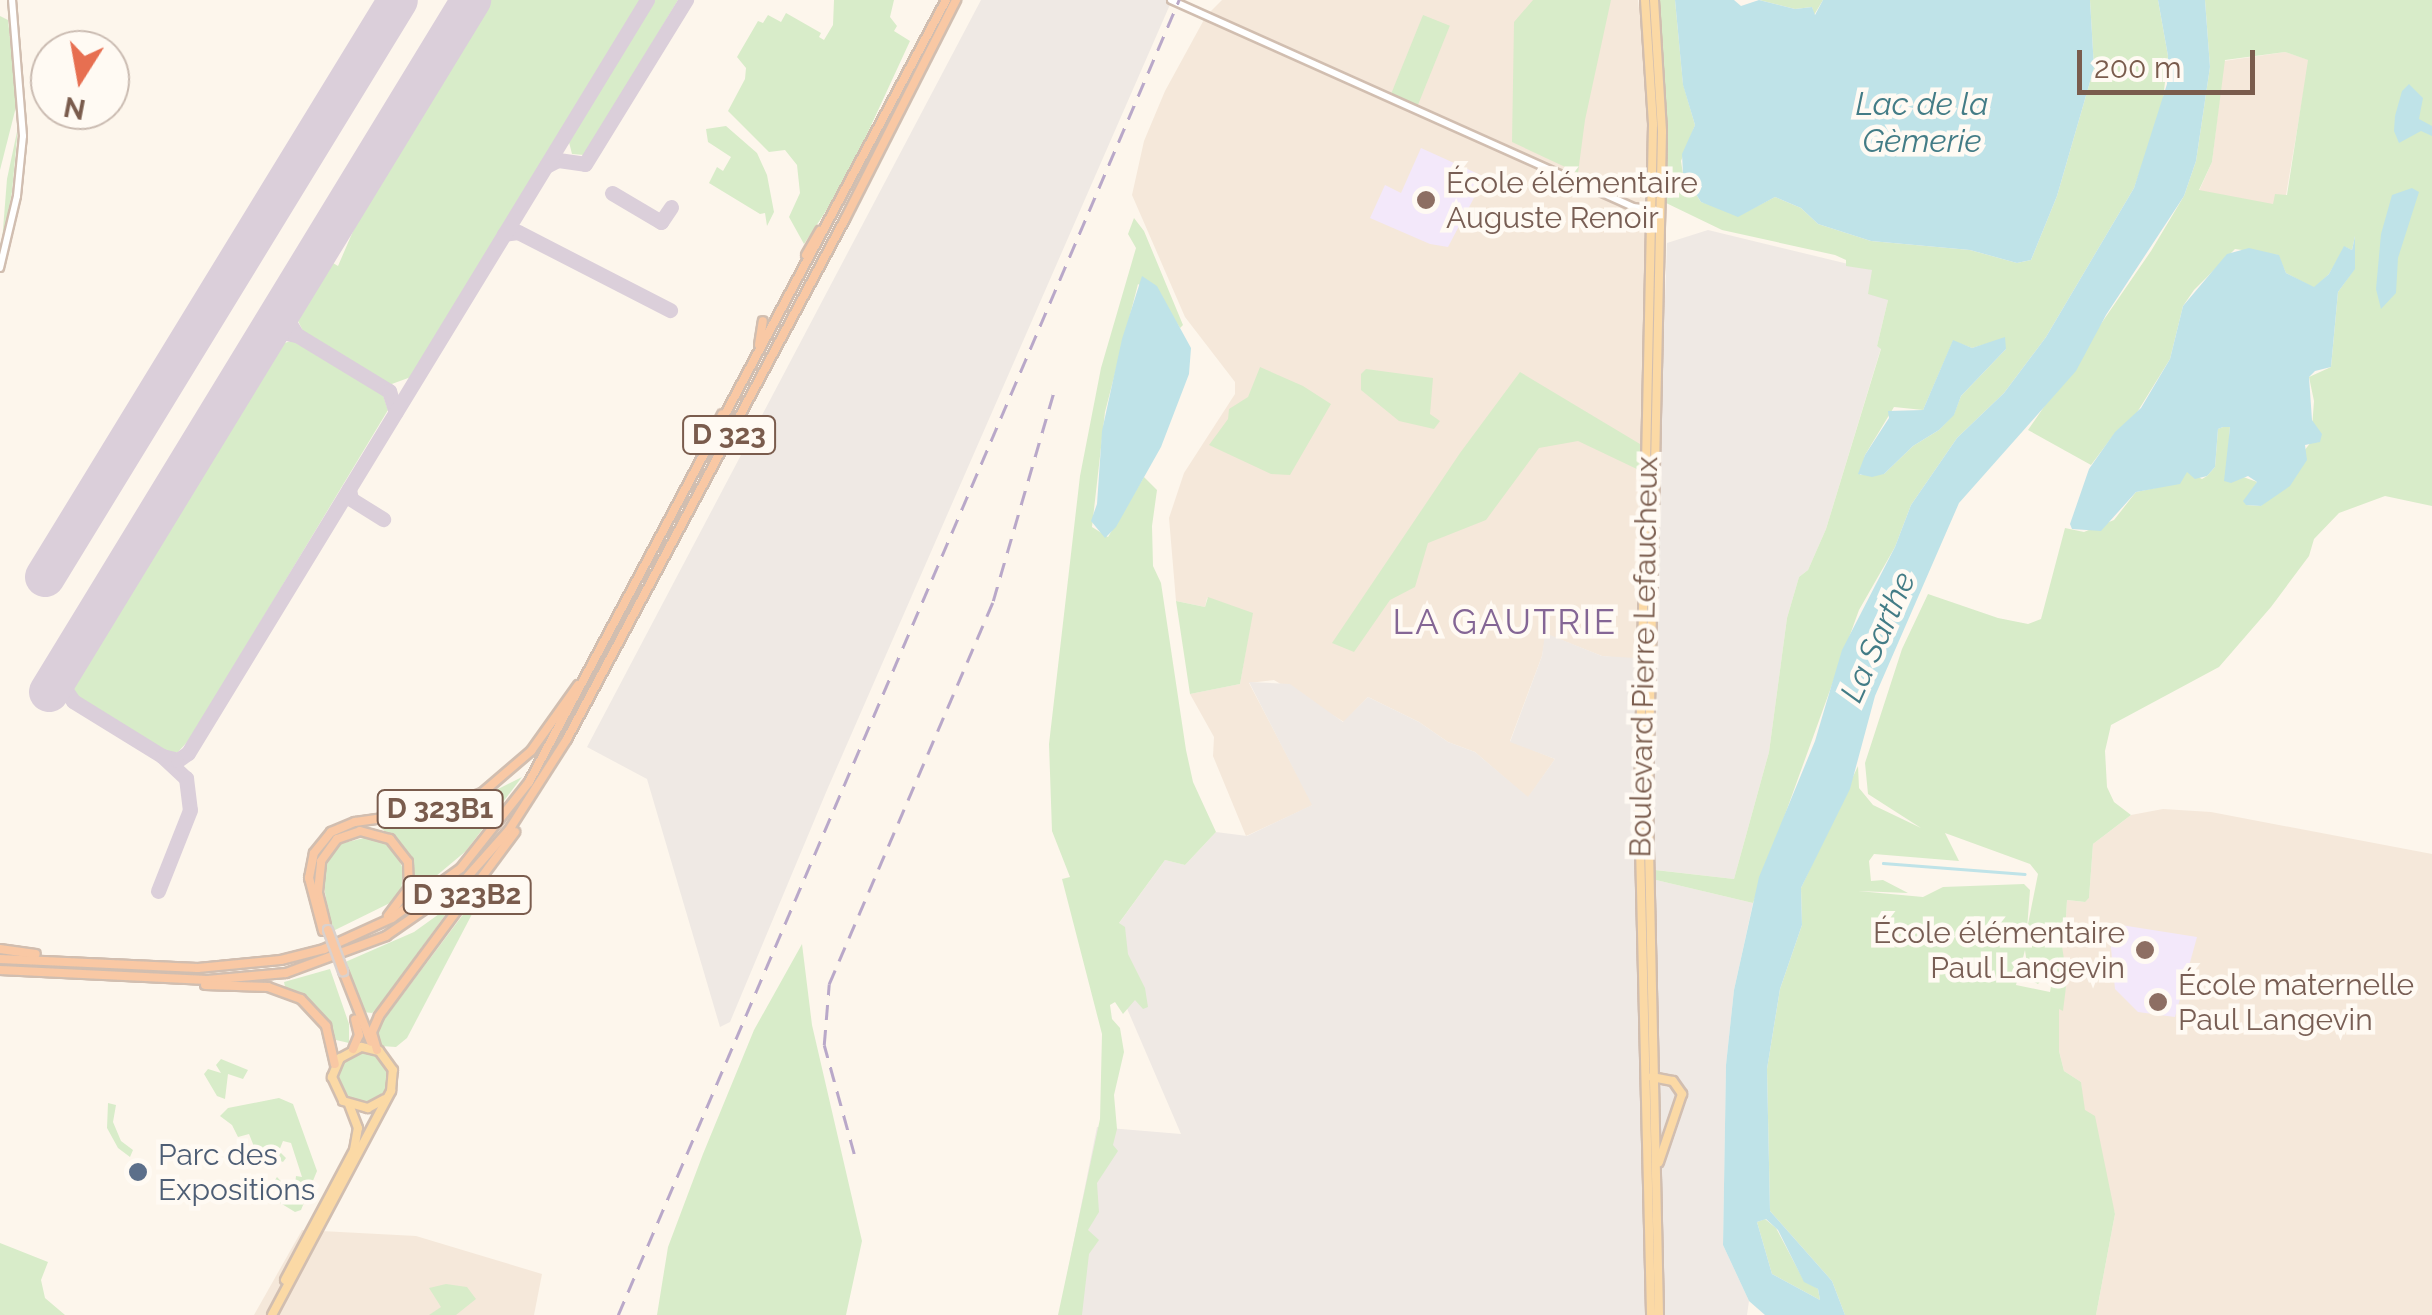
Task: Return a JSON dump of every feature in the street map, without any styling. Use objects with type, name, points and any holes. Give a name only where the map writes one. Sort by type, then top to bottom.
[{"type":"highway","name":"D 323","points":[[0,959],[65,958],[180,968],[248,966],[324,948],[372,928],[418,903],[461,868],[529,782],[946,0]]},
{"type":"highway","name":"D 323","points":[[0,970],[236,979],[310,967],[360,948],[420,916],[485,861],[529,803],[567,739],[854,203],[956,0]]},
{"type":"highway","points":[[806,255],[848,190]]},
{"type":"highway","points":[[681,502],[763,338],[764,320]]},
{"type":"highway","name":"D 323B1","points":[[325,930],[309,878],[314,853],[324,839],[347,824],[433,811],[492,786],[531,751],[595,661]]},
{"type":"highway","name":"D 323B2","points":[[376,1050],[372,1032],[378,1016],[518,828],[567,739]]},
{"type":"highway","points":[[353,1049],[358,1030],[325,930],[318,892],[321,860],[337,839],[366,831],[398,845],[410,875],[400,904],[372,928]]},
{"type":"highway","points":[[0,949],[65,958]]},
{"type":"highway","points":[[340,972],[376,1050]]},
{"type":"highway","points":[[142,978],[286,991],[320,1018],[333,1043],[335,1064]]},
{"type":"main road","name":"Boulevard Pierre Lefaucheux","points":[[1645,0],[1656,210]]},
{"type":"main road","name":"Boulevard Pierre Lefaucheux","points":[[1651,1315],[1648,802],[1656,210],[1662,99],[1654,0]]},
{"type":"main road","points":[[353,1049],[376,1050],[393,1070],[392,1091],[269,1315],[354,1150],[358,1128],[349,1105],[334,1087],[335,1064],[353,1049]]},
{"type":"main road","name":"Boulevard Pierre Lefaucheux","points":[[1650,1077],[1659,1315]]},
{"type":"main road","points":[[1650,1077],[1674,1081],[1682,1094],[1655,1176]]},
{"type":"main road","points":[[349,1105],[368,1108],[386,1100]]},
{"type":"street","points":[[0,268],[17,196],[24,136],[12,0]]},
{"type":"street","points":[[1172,0],[1633,207],[1656,210]]},
{"type":"shaded area","points":[[981,0],[1172,0],[827,790],[730,1022],[720,1027],[647,779],[587,747]]},
{"type":"shaded area","points":[[1222,0],[1638,0],[1653,136],[1640,660],[1602,656],[1546,634],[1542,656],[1510,741],[1555,759],[1528,798],[1475,752],[1448,742],[1419,722],[1368,697],[1344,722],[1274,680],[1249,683],[1313,805],[1246,836],[1213,756],[1214,737],[1190,694],[1240,684],[1252,614],[1207,598],[1205,607],[1176,601],[1169,518],[1184,473],[1235,394],[1235,382],[1185,317],[1132,195],[1144,141],[1165,91],[1206,16]]},
{"type":"shaded area","points":[[2285,52],[2309,60],[2286,195],[2274,205],[2199,191],[2212,162],[2224,61]]},
{"type":"shaded area","name":"École élémentaire Auguste Renoir","points":[[1421,148],[1485,177],[1448,247],[1430,244],[1370,218],[1385,185],[1401,193]]},
{"type":"shaded area","points":[[1708,230],[1873,270],[1888,300],[1877,346],[1881,348],[1826,529],[1808,570],[1799,577],[1787,618],[1769,752],[1734,879],[1656,870],[1656,880],[1753,903],[1734,990],[1726,1065],[1723,1245],[1749,1301],[1747,1315],[1059,1315],[1097,1127],[1181,1134],[1101,948],[1165,860],[1185,865],[1216,832],[1247,836],[1312,805],[1249,682],[1290,684],[1343,722],[1368,697],[1419,722],[1448,742],[1475,752],[1528,797],[1555,759],[1510,742],[1542,656],[1545,633],[1602,656],[1652,659],[1667,243]]},
{"type":"shaded area","points":[[2163,809],[2211,812],[2432,854],[2432,1315],[2096,1315],[2115,1214],[2082,1101],[2081,1082],[2064,1071],[2059,1051],[2059,1008],[2062,1010],[2067,979],[2058,926],[2066,917],[2067,900],[2084,902],[2089,898],[2093,844],[2131,815]]},
{"type":"shaded area","points":[[2121,925],[2197,937],[2175,1017],[2138,1012],[2115,989],[2110,938]]},
{"type":"shaded area","points":[[302,1230],[416,1236],[542,1274],[534,1315],[254,1315]]},
{"type":"green space","points":[[486,0],[640,0],[411,377],[389,385],[304,333],[296,317],[328,260],[338,266],[357,222],[356,214]]},
{"type":"green space","points":[[655,0],[678,0],[589,148],[584,155],[572,154],[569,142]]},
{"type":"green space","points":[[834,0],[894,0],[890,17],[897,26],[894,31],[910,41],[844,184],[804,244],[789,217],[800,193],[797,165],[785,150],[769,152],[728,111],[745,79],[746,68],[737,57],[758,21],[763,23],[768,15],[781,22],[786,13],[821,33],[819,37],[824,40],[833,25]]},
{"type":"green space","points":[[1533,0],[1611,0],[1585,120],[1578,173],[1512,142],[1514,22]]},
{"type":"green space","points":[[1657,0],[1675,0],[1683,84],[1695,125],[1681,161],[1683,174],[1701,202],[1742,214],[1775,197],[1801,208],[1818,224],[1871,241],[1970,250],[2017,263],[2031,260],[2057,196],[2094,68],[2090,0],[2158,0],[2168,56],[2162,108],[2134,188],[2046,337],[2004,393],[1957,438],[1911,505],[1895,547],[1859,610],[1753,903],[1656,880],[1655,870],[1734,879],[1769,752],[1787,618],[1799,577],[1808,570],[1826,529],[1881,349],[1877,346],[1888,300],[1868,294],[1872,270],[1846,266],[1846,260],[1835,255],[1722,230],[1664,202],[1666,98]],"holes":[[[1953,341],[1972,348],[1989,343],[2006,349],[1961,396],[1954,414],[1939,430],[1913,446],[1884,474],[1860,475],[1865,455],[1894,407],[1923,410]]]},
{"type":"green space","points":[[1759,0],[1823,0],[1814,15],[1812,7],[1795,9]]},
{"type":"green space","points":[[2205,0],[2432,0],[2432,506],[2385,496],[2339,513],[2314,539],[2309,556],[2271,607],[2219,667],[2111,725],[2105,751],[2107,787],[2114,802],[2131,815],[2093,844],[2089,898],[2085,902],[2067,900],[2066,917],[2059,926],[2067,979],[2063,1011],[2059,1009],[2059,1051],[2064,1071],[2081,1082],[2085,1110],[2095,1116],[2115,1214],[2096,1315],[1845,1315],[1832,1281],[1770,1211],[1767,1069],[1780,989],[1802,925],[1801,888],[1858,766],[1859,788],[1873,805],[1921,828],[1868,794],[1865,763],[1902,649],[1928,594],[1998,618],[2028,624],[2041,619],[2065,528],[2084,532],[2114,520],[2136,492],[2160,487],[2187,471],[2202,479],[2207,476],[2215,467],[2218,429],[2230,426],[2227,471],[2257,482],[2246,505],[2261,506],[2311,442],[2314,401],[2309,377],[2331,367],[2338,292],[2355,268],[2355,236],[2352,250],[2345,247],[2329,274],[2314,288],[2286,273],[2278,255],[2235,249],[2183,306],[2170,359],[2133,419],[2115,433],[2091,465],[2028,430],[2151,251],[2184,196],[2196,161],[2210,67]],"holes":[[[2285,52],[2308,60],[2287,195],[2275,194],[2273,204],[2199,190],[2212,162],[2225,60]],[[1945,833],[2030,864],[2038,874],[2027,929],[2030,890],[2024,884],[1943,887],[1923,897],[1858,891],[1908,893],[1883,880],[1871,881],[1869,861],[1874,854],[1959,861]],[[2025,950],[2029,979],[2038,984],[2047,974],[2053,974],[2050,992],[2016,985]]]},
{"type":"green space","points":[[1423,15],[1450,26],[1417,107],[1390,97]]},
{"type":"green space","points":[[0,16],[8,20],[17,103],[0,170]]},
{"type":"green space","points":[[726,126],[757,153],[767,175],[774,212],[767,226],[765,213],[760,214],[709,183],[717,167],[723,171],[731,157],[708,142],[706,129]]},
{"type":"green space","points":[[18,127],[12,192],[2,242],[7,179]]},
{"type":"green space","points":[[1134,218],[1144,231],[1183,325],[1180,328],[1162,299],[1138,284],[1105,412],[1092,527],[1108,537],[1144,477],[1157,490],[1152,526],[1153,566],[1161,583],[1193,782],[1216,832],[1185,865],[1165,860],[1119,923],[1125,927],[1128,954],[1145,988],[1148,1007],[1143,1009],[1135,1000],[1123,1014],[1115,1002],[1110,1005],[1112,1019],[1120,1028],[1124,1052],[1114,1095],[1117,1129],[1113,1145],[1118,1151],[1097,1183],[1099,1212],[1088,1230],[1099,1240],[1089,1254],[1082,1315],[1058,1315],[1100,1119],[1102,1034],[1062,879],[1070,877],[1052,831],[1049,744],[1080,476],[1101,368],[1136,248],[1128,234]]},
{"type":"green space","points":[[294,340],[382,392],[388,410],[190,739],[178,752],[167,753],[74,696],[73,681],[275,346]]},
{"type":"green space","points":[[1260,367],[1303,386],[1331,404],[1290,475],[1271,474],[1209,445],[1228,419],[1229,409],[1248,397]]},
{"type":"green space","points":[[1366,369],[1433,378],[1430,414],[1440,421],[1434,429],[1399,421],[1361,390],[1361,374]]},
{"type":"green space","points":[[1520,372],[1640,444],[1641,471],[1578,441],[1539,448],[1486,520],[1428,543],[1415,587],[1390,600],[1354,652],[1332,643],[1460,453]]},
{"type":"green space","points":[[1208,597],[1253,613],[1240,684],[1190,694],[1176,601],[1205,607]]},
{"type":"green space","points":[[522,777],[466,851],[411,897],[408,853],[379,826],[448,814]]},
{"type":"green space","points":[[364,838],[379,840],[395,851],[403,869],[401,892],[396,900],[331,932],[322,873],[339,844]]},
{"type":"green space","points":[[492,876],[407,1038],[396,1047],[381,1046],[378,1030],[386,1017]]},
{"type":"green space","points":[[453,904],[379,1007],[372,1013],[363,1012],[343,963],[414,932]]},
{"type":"green space","points":[[802,944],[812,1025],[862,1241],[846,1315],[657,1315],[668,1247],[703,1154],[754,1030]]},
{"type":"green space","points":[[330,969],[349,1024],[349,1043],[336,1040],[317,1010],[285,987],[284,982]]},
{"type":"green space","points":[[363,1053],[381,1060],[388,1078],[381,1096],[363,1103],[345,1096],[338,1078],[345,1060]]},
{"type":"green space","points":[[221,1059],[248,1070],[243,1079],[228,1074],[225,1099],[217,1096],[204,1074],[208,1069],[221,1073],[216,1065]]},
{"type":"green space","points":[[279,1098],[293,1104],[317,1171],[301,1210],[295,1212],[277,1201],[280,1196],[291,1196],[273,1183],[277,1177],[288,1189],[295,1185],[296,1176],[302,1177],[291,1143],[283,1141],[279,1151],[286,1158],[283,1162],[272,1157],[273,1166],[264,1168],[260,1156],[264,1151],[255,1149],[249,1134],[238,1137],[232,1125],[220,1116],[228,1108]]},
{"type":"green space","points":[[108,1103],[116,1105],[113,1122],[121,1141],[133,1150],[130,1157],[118,1148],[107,1128]]},
{"type":"green space","points":[[1765,1219],[1776,1228],[1803,1279],[1818,1289],[1820,1300],[1772,1274],[1757,1222]]},
{"type":"green space","points":[[0,1243],[48,1262],[41,1280],[45,1298],[65,1315],[0,1315]]},
{"type":"green space","points":[[446,1284],[467,1287],[476,1299],[456,1315],[429,1315],[441,1307],[429,1288]]},
{"type":"water","name":"Lac de la Gèmerie","points":[[1675,0],[1734,0],[1741,6],[1759,0],[1795,9],[1812,7],[1815,15],[1823,0],[2090,0],[2094,68],[2057,196],[2031,260],[2017,263],[1970,250],[1871,241],[1818,224],[1801,208],[1775,197],[1738,217],[1701,202],[1683,174],[1682,154],[1695,125],[1683,85]]},
{"type":"water","name":"La Sarthe","points":[[2158,0],[2205,0],[2210,67],[2196,161],[2184,196],[2106,315],[2076,371],[1959,503],[1875,696],[1850,789],[1801,888],[1802,925],[1780,989],[1767,1069],[1770,1211],[1832,1281],[1845,1315],[1765,1315],[1749,1301],[1723,1245],[1726,1065],[1734,990],[1759,877],[1815,741],[1842,650],[1895,547],[1911,505],[1957,438],[2004,393],[2046,337],[2134,188],[2167,84],[2168,56]],"holes":[[[1766,1219],[1778,1230],[1804,1282],[1818,1289],[1820,1300],[1772,1274],[1757,1222]]]},
{"type":"water","points":[[2409,84],[2423,98],[2419,119],[2432,126],[2432,136],[2421,131],[2399,143],[2394,131],[2395,116],[2402,91]]},
{"type":"water","points":[[2412,188],[2419,192],[2398,258],[2396,293],[2381,309],[2376,289],[2381,234],[2392,195]]},
{"type":"water","points":[[2355,236],[2355,269],[2338,292],[2331,367],[2309,377],[2312,420],[2322,434],[2320,442],[2305,445],[2307,460],[2290,486],[2261,506],[2246,505],[2243,501],[2257,482],[2248,476],[2231,483],[2224,481],[2230,427],[2223,427],[2218,429],[2215,467],[2207,476],[2195,479],[2187,472],[2180,484],[2136,492],[2101,531],[2072,529],[2070,524],[2089,469],[2115,432],[2141,408],[2170,359],[2183,306],[2227,254],[2249,248],[2279,255],[2286,273],[2314,287],[2329,274],[2344,246],[2352,250]]},
{"type":"water","points":[[1142,276],[1157,286],[1191,348],[1189,374],[1161,447],[1116,527],[1105,538],[1091,521],[1097,504],[1102,431],[1122,339]]},
{"type":"water","points":[[2005,337],[2006,349],[1961,396],[1954,415],[1939,430],[1913,446],[1884,474],[1858,474],[1865,455],[1889,418],[1888,411],[1923,410],[1953,340],[1972,348]]},
{"type":"waterway","points":[[1883,863],[2025,874]]},
{"type":"taxiway","points":[[162,756],[178,760],[188,753],[647,0]]},
{"type":"taxiway","points":[[546,166],[558,160],[585,164],[686,0]]},
{"type":"taxiway","points":[[612,193],[661,222],[671,207]]},
{"type":"taxiway","points":[[504,234],[518,232],[670,310]]},
{"type":"taxiway","points":[[290,298],[286,317],[297,335]]},
{"type":"taxiway","points":[[263,341],[281,332],[297,335],[389,391],[396,412]]},
{"type":"taxiway","points":[[349,489],[351,499],[383,519]]},
{"type":"taxiway","points":[[66,664],[63,686],[73,701],[162,756],[186,778],[190,810],[158,891]]},
{"type":"runway","points":[[45,577],[398,0]]},
{"type":"runway","points":[[49,692],[471,0]]},
{"type":"railway","points":[[618,1315],[1179,0]]},
{"type":"railway","points":[[854,1154],[824,1045],[829,984],[993,601],[1054,391]]},
{"type":"place","name":"École élémentaire Auguste Renoir","points":[[1426,200]]},
{"type":"place","name":"École élémentaire Paul Langevin","points":[[2145,950]]},
{"type":"place","name":"École maternelle Paul Langevin","points":[[2158,1002]]},
{"type":"place","name":"Parc des Expositions","points":[[138,1172]]},
{"type":"district","name":"LA GAUTRIE","points":[[1505,622]]}]
